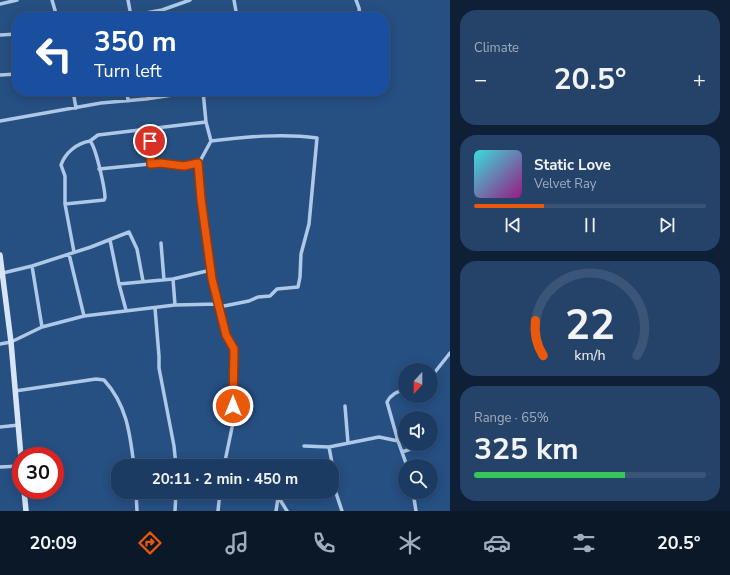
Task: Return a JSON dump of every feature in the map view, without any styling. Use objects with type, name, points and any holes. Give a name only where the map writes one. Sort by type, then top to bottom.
[{"type":"main road","points":[[0,255],[20,447]]},
{"type":"main road","points":[[25,499],[26,511]]},
{"type":"street","points":[[0,4],[17,0]]},
{"type":"street","points":[[52,0],[56,12]]},
{"type":"street","points":[[128,0],[130,12]]},
{"type":"street","points":[[152,12],[190,0]]},
{"type":"street","points":[[234,0],[236,12]]},
{"type":"street","points":[[356,0],[359,12]]},
{"type":"street","points":[[0,35],[12,34]]},
{"type":"street","points":[[0,75],[12,74]]},
{"type":"street","points":[[74,96],[76,108]]},
{"type":"street","points":[[128,96],[128,101]]},
{"type":"street","points":[[0,121],[101,104],[164,96]]},
{"type":"street","points":[[203,96],[206,122],[211,140],[198,163],[201,199],[211,270],[218,306],[226,335],[234,349],[234,418],[225,459]]},
{"type":"street","points":[[74,252],[65,204],[65,176],[61,163],[71,150],[90,141],[98,135],[206,122]]},
{"type":"street","points":[[149,129],[151,164]]},
{"type":"street","points":[[0,344],[10,342],[42,327],[84,316],[175,305],[218,306],[249,302],[258,297],[270,296],[277,289],[298,287],[301,254],[309,224],[317,138],[303,136],[243,137],[211,140]]},
{"type":"street","points":[[65,204],[104,200],[106,196],[96,153],[90,141]]},
{"type":"street","points":[[99,170],[160,163],[184,166],[198,163]]},
{"type":"street","points":[[3,273],[32,266],[69,254],[129,232],[137,249],[143,281]]},
{"type":"street","points":[[110,240],[126,310]]},
{"type":"street","points":[[161,243],[164,280]]},
{"type":"street","points":[[69,254],[84,316]]},
{"type":"street","points":[[32,266],[42,327]]},
{"type":"street","points":[[119,284],[173,279],[211,270]]},
{"type":"street","points":[[173,279],[175,305]]},
{"type":"street","points":[[155,308],[159,368],[175,459]]},
{"type":"street","points":[[438,368],[450,353]]},
{"type":"street","points":[[15,391],[96,379],[104,380],[111,388],[125,412],[133,459]]},
{"type":"street","points":[[304,446],[328,447],[379,437],[398,441],[387,402],[389,397],[398,392]]},
{"type":"street","points":[[345,406],[348,443]]},
{"type":"street","points":[[0,426],[19,425]]},
{"type":"street","points":[[328,447],[336,490],[342,511]]},
{"type":"street","points":[[405,451],[402,452],[405,459]]},
{"type":"street","points":[[0,467],[12,466]]},
{"type":"street","points":[[136,499],[137,511]]},
{"type":"street","points":[[176,499],[176,511]]},
{"type":"street","points":[[218,511],[219,499]]},
{"type":"street","points":[[276,511],[279,499]]},
{"type":"street","points":[[280,499],[287,511]]},
{"type":"street","points":[[414,499],[416,511]]},
{"type":"route","points":[[150,141],[151,164],[160,163],[184,166],[198,163],[201,199],[212,279],[226,335],[234,349],[233,406]]}]
